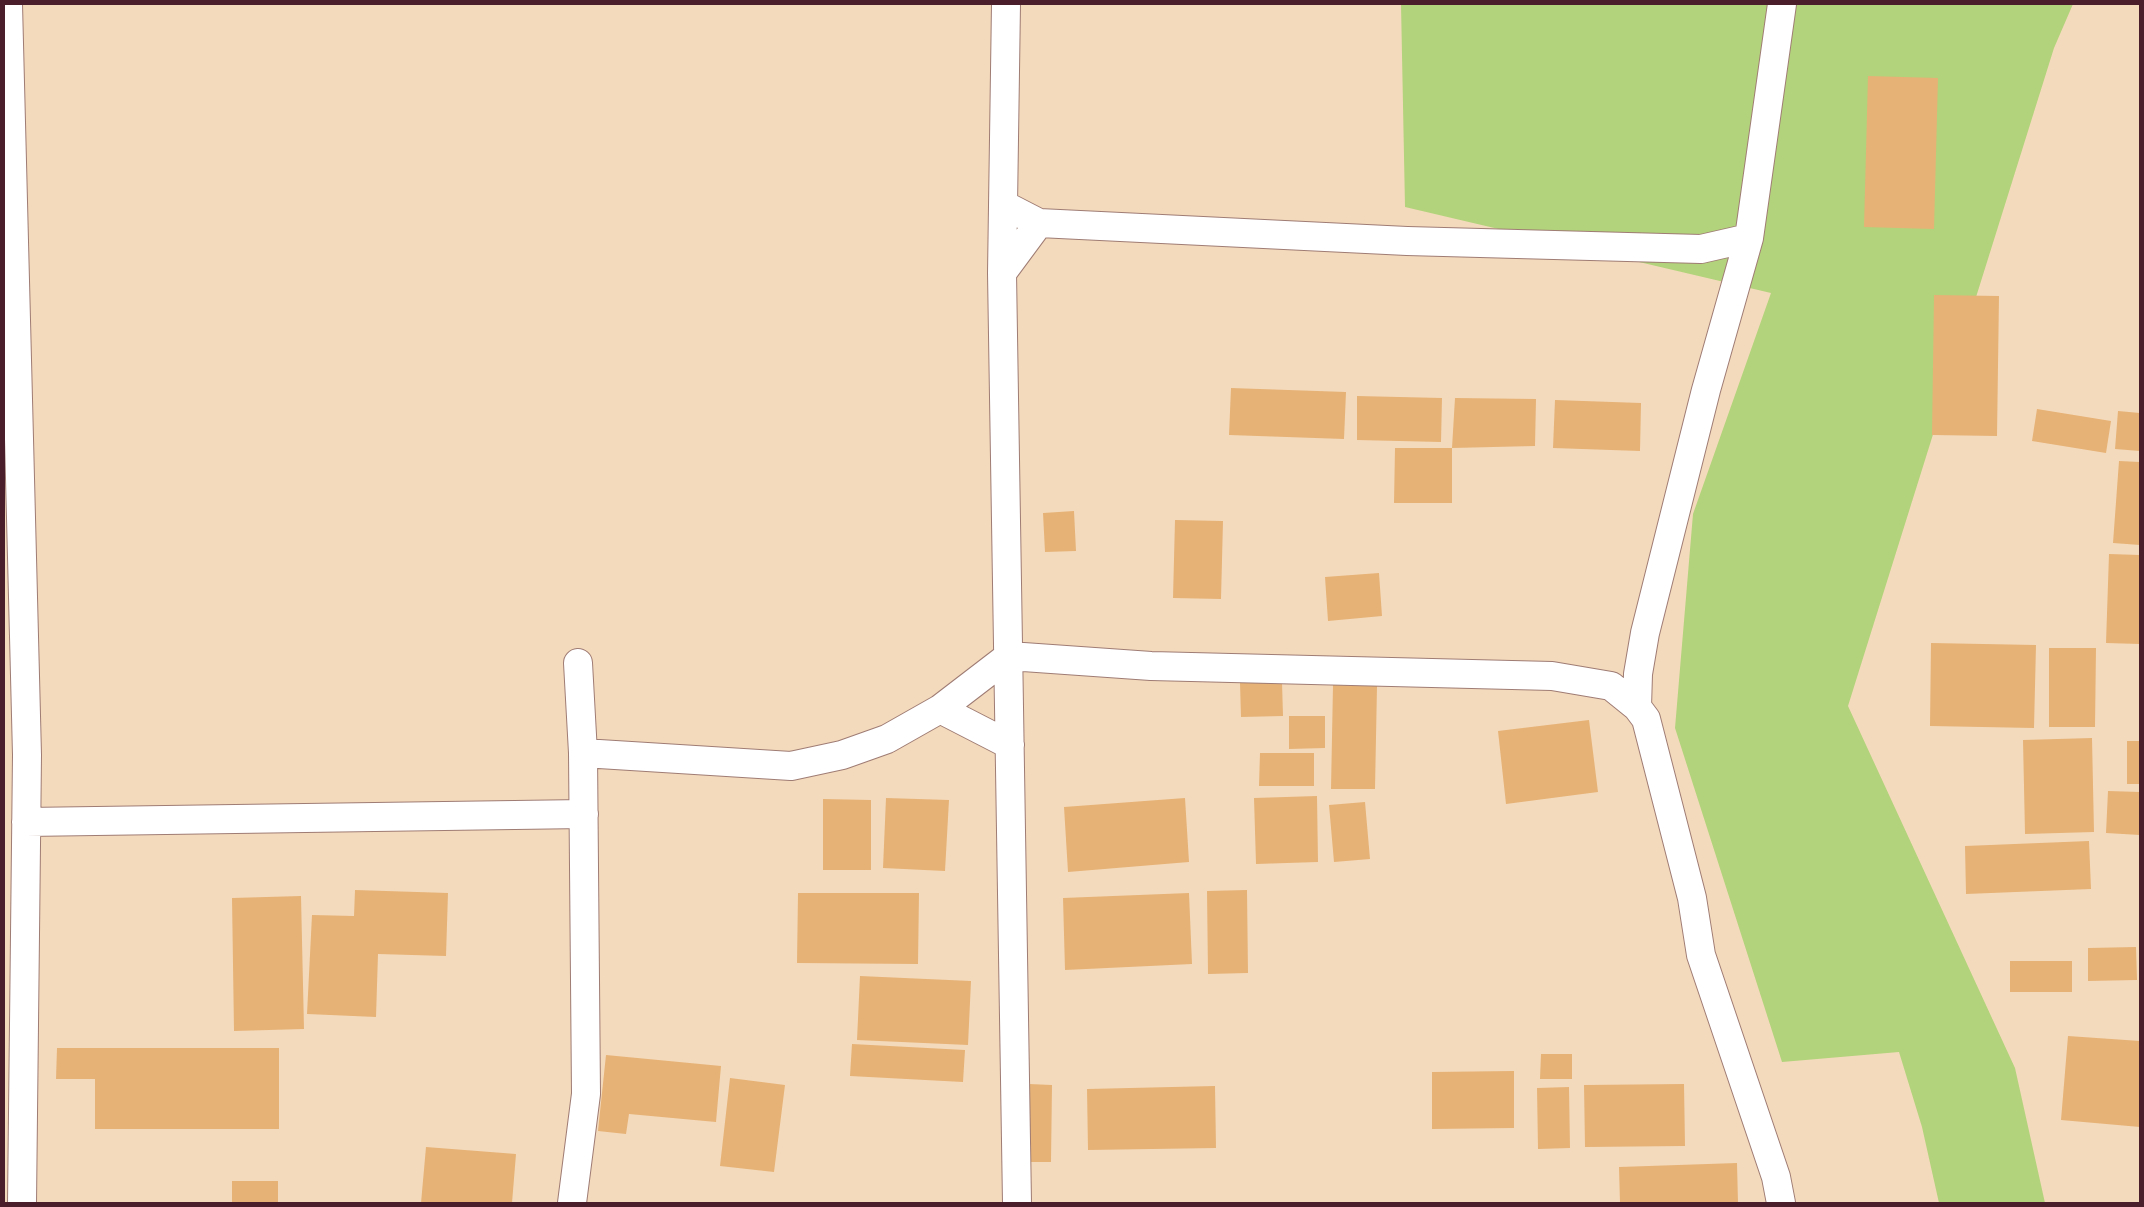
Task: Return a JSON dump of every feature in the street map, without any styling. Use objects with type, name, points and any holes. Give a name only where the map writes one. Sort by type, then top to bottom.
[{"type":"street","points":[[8,4],[12,492],[27,755],[22,1203]]},
{"type":"street","points":[[1006,4],[1002,273],[1017,1203]]},
{"type":"street","points":[[1636,707],[1638,674],[1645,633],[1706,390],[1749,238],[1782,4]]},
{"type":"street","points":[[1004,205],[1039,223],[1407,241],[1702,250],[1749,238]]},
{"type":"street","points":[[1002,273],[1039,223]]},
{"type":"street","points":[[1702,250],[1738,277]]},
{"type":"street","points":[[583,753],[791,766],[842,755],[887,739],[940,710],[1009,656],[1151,666],[1552,676],[1611,686],[1636,707],[1646,719],[1692,898],[1701,955],[1776,1176],[1781,1203]]},
{"type":"street","points":[[572,1203],[586,1094],[583,753],[578,663]]},
{"type":"street","points":[[940,710],[1010,745]]},
{"type":"street","points":[[26,822],[584,814]]},
{"type":"green space","points":[[1401,4],[2073,4],[2054,48],[1848,706],[2015,1068],[2045,1203],[1939,1203],[1922,1127],[1899,1052],[1782,1062],[1675,728],[1693,514],[1771,293],[1405,207]]},
{"type":"building","points":[[1868,76],[1938,78],[1934,229],[1864,227]]},
{"type":"building","points":[[1934,295],[1999,296],[1997,436],[1932,435]]},
{"type":"building","points":[[1231,388],[1346,392],[1344,439],[1229,435]]},
{"type":"building","points":[[1357,396],[1442,398],[1441,442],[1357,440]]},
{"type":"building","points":[[1455,398],[1536,399],[1535,446],[1452,448]]},
{"type":"building","points":[[1555,400],[1641,403],[1640,451],[1553,448]]},
{"type":"building","points":[[2037,409],[2111,421],[2106,453],[2032,441]]},
{"type":"building","points":[[2118,411],[2140,413],[2140,451],[2115,449]]},
{"type":"building","points":[[1395,448],[1452,448],[1452,503],[1394,503]]},
{"type":"building","points":[[2119,461],[2140,462],[2140,545],[2113,543]]},
{"type":"building","points":[[1074,511],[1076,551],[1045,552],[1043,513]]},
{"type":"building","points":[[1175,520],[1223,521],[1221,599],[1173,598]]},
{"type":"building","points":[[2109,554],[2140,555],[2140,644],[2106,643]]},
{"type":"building","points":[[1379,573],[1382,616],[1328,621],[1325,577]]},
{"type":"building","points":[[1931,643],[2036,645],[2034,728],[1930,726]]},
{"type":"building","points":[[2049,648],[2096,648],[2095,727],[2049,727]]},
{"type":"building","points":[[1282,682],[1283,716],[1241,717],[1240,683]]},
{"type":"building","points":[[1333,685],[1377,686],[1375,789],[1331,789]]},
{"type":"building","points":[[1289,716],[1325,716],[1325,748],[1289,749]]},
{"type":"building","points":[[1589,720],[1598,792],[1506,804],[1498,731]]},
{"type":"building","points":[[2092,738],[2094,832],[2025,834],[2023,740]]},
{"type":"building","points":[[2127,741],[2140,741],[2140,784],[2127,784]]},
{"type":"building","points":[[1260,753],[1314,753],[1314,786],[1259,786]]},
{"type":"building","points":[[2108,791],[2140,792],[2140,835],[2106,833]]},
{"type":"building","points":[[1317,796],[1318,862],[1256,864],[1254,798]]},
{"type":"building","points":[[886,798],[949,800],[945,871],[883,868]]},
{"type":"building","points":[[1185,798],[1189,862],[1068,872],[1064,807]]},
{"type":"building","points":[[823,799],[871,800],[871,870],[823,870]]},
{"type":"building","points":[[1365,802],[1370,859],[1334,862],[1329,805]]},
{"type":"building","points":[[2089,841],[2091,889],[1966,894],[1965,846]]},
{"type":"building","points":[[355,890],[448,893],[446,956],[378,954],[376,1017],[307,1014],[312,915],[354,916]]},
{"type":"building","points":[[1247,890],[1248,973],[1208,974],[1207,891]]},
{"type":"building","points":[[798,893],[919,893],[918,964],[797,963]]},
{"type":"building","points":[[1189,893],[1192,964],[1065,970],[1063,898]]},
{"type":"building","points":[[301,896],[304,1029],[234,1031],[232,898]]},
{"type":"building","points":[[2136,947],[2137,980],[2088,981],[2088,948]]},
{"type":"building","points":[[2010,961],[2072,961],[2072,992],[2010,992]]},
{"type":"building","points":[[860,976],[971,981],[968,1045],[857,1040]]},
{"type":"building","points":[[2068,1036],[2140,1041],[2140,1127],[2061,1120]]},
{"type":"building","points":[[852,1044],[965,1050],[963,1082],[850,1076]]},
{"type":"building","points":[[57,1048],[279,1048],[279,1129],[95,1129],[95,1079],[56,1079]]},
{"type":"building","points":[[1541,1054],[1572,1054],[1572,1079],[1540,1079]]},
{"type":"building","points":[[606,1055],[721,1066],[716,1122],[629,1114],[626,1134],[598,1131]]},
{"type":"building","points":[[1514,1071],[1514,1128],[1432,1129],[1432,1072]]},
{"type":"building","points":[[730,1078],[785,1085],[774,1172],[720,1166]]},
{"type":"building","points":[[1029,1084],[1052,1085],[1051,1162],[1027,1162]]},
{"type":"building","points":[[1684,1084],[1685,1146],[1585,1147],[1584,1085]]},
{"type":"building","points":[[1215,1086],[1216,1148],[1088,1150],[1087,1089]]},
{"type":"building","points":[[1569,1087],[1570,1148],[1538,1149],[1537,1088]]},
{"type":"building","points":[[426,1147],[516,1154],[512,1203],[421,1203]]},
{"type":"building","points":[[1737,1163],[1738,1203],[1620,1203],[1619,1167]]},
{"type":"building","points":[[232,1181],[278,1181],[278,1203],[232,1203]]}]
